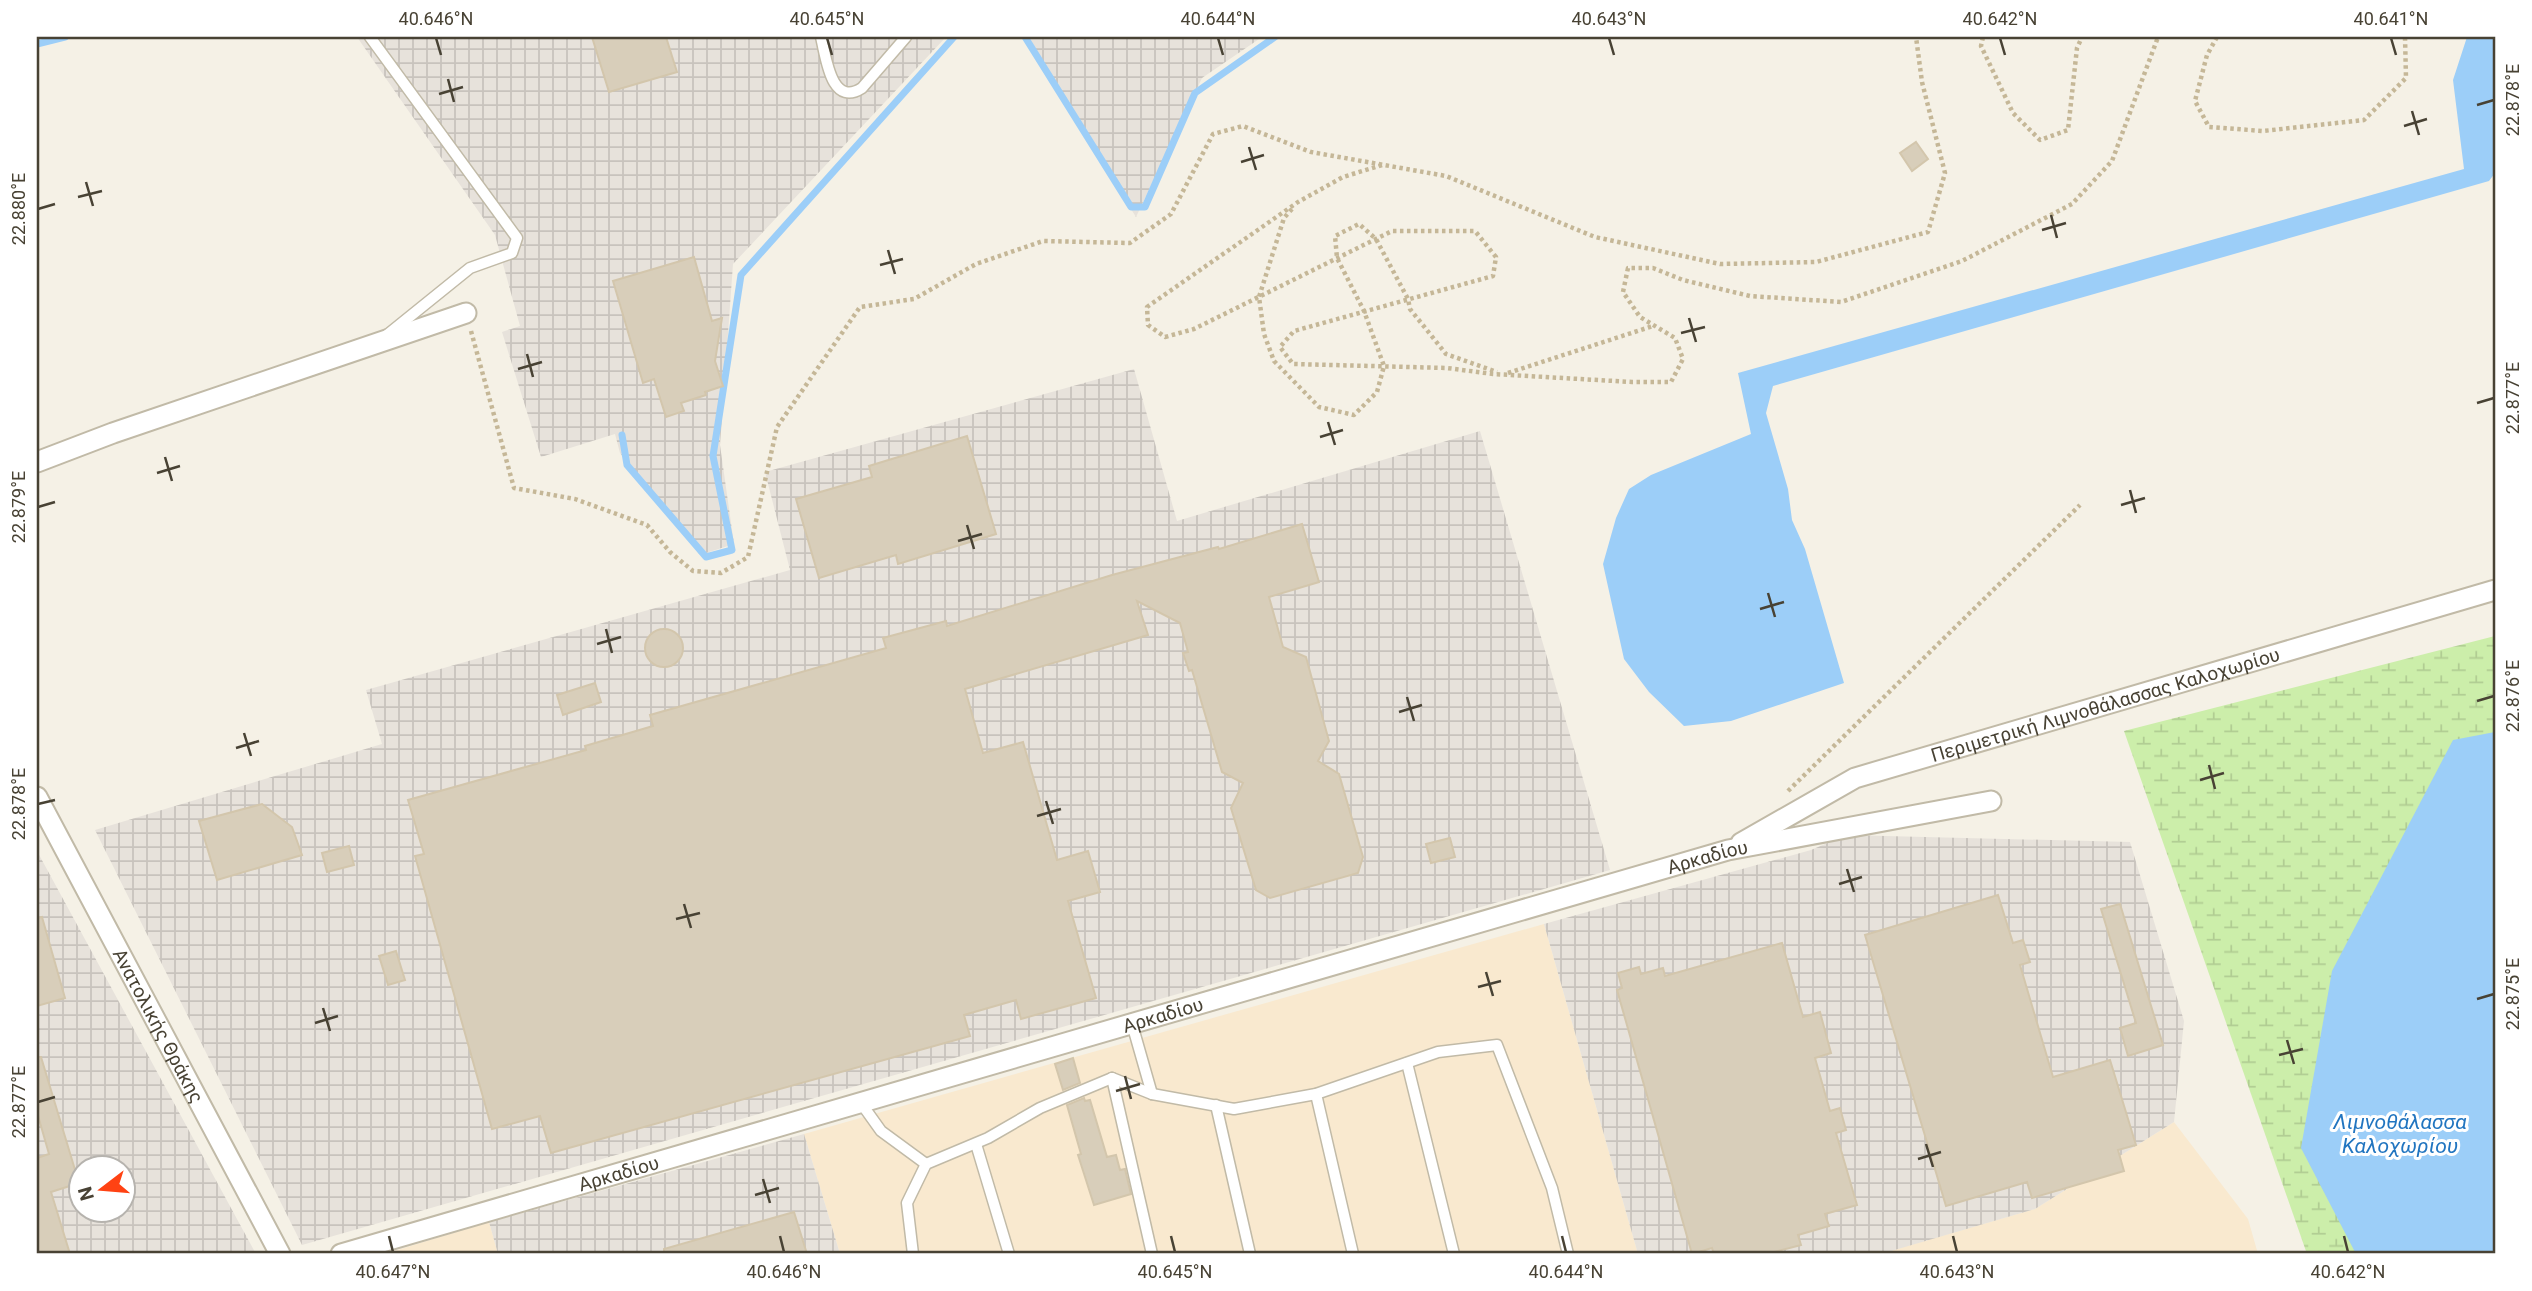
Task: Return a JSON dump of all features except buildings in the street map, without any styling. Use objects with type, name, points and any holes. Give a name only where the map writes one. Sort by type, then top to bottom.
[{"type":"street","points":[[37,462],[113,433],[466,313]]},
{"type":"street","name":"Περιμετρική Λιμνοθάλασσας Καλοχωρίου","points":[[1728,850],[1855,778],[2495,590]]},
{"type":"street","name":"Ανατολικής Θράκης","points":[[37,797],[280,1254]]},
{"type":"street","name":"Αρκαδίου","points":[[341,1254],[1728,850],[1991,801]]},
{"type":"lane","points":[[370,37],[517,238],[512,253],[470,268],[375,344]]},
{"type":"lane","points":[[821,37],[833,81],[838,89],[845,93],[855,93],[862,88],[906,37]]},
{"type":"lane","points":[[1132,1024],[1152,1094]]},
{"type":"lane","points":[[913,1254],[907,1203],[926,1164],[976,1144],[1040,1108],[1112,1078],[1152,1094],[1234,1109],[1316,1094],[1438,1052],[1497,1045],[1552,1188],[1568,1254]]},
{"type":"lane","points":[[1407,1063],[1454,1254]]},
{"type":"lane","points":[[1112,1078],[1152,1254]]},
{"type":"lane","points":[[1316,1094],[1353,1254]]},
{"type":"lane","points":[[861,1103],[881,1131],[926,1164]]},
{"type":"lane","points":[[1216,1105],[1250,1254]]},
{"type":"lane","points":[[976,1144],[1009,1254]]},
{"type":"path","points":[[466,313],[514,488],[575,499],[647,525],[670,552],[693,571],[721,573],[748,557],[777,427],[860,307],[914,299],[976,264],[1043,241],[1129,243],[1171,214],[1213,134],[1243,126],[1311,152],[1446,176],[1595,237],[1720,264],[1816,262],[1928,232],[1945,173],[1922,82],[1916,37]]},
{"type":"path","points":[[1983,37],[1981,46],[2013,113],[2040,140],[2068,130],[2077,48],[2082,37]]},
{"type":"path","points":[[1382,165],[1343,177],[1298,202],[1147,307],[1148,325],[1165,337],[1194,328],[1392,231],[1475,231],[1496,257],[1493,276],[1294,331],[1280,347],[1293,363],[1447,368],[1504,374],[1671,382],[1682,359],[1675,338],[1640,317],[1623,292],[1628,268],[1653,268],[1683,281],[1750,296],[1841,302],[1962,261],[2071,204],[2112,161],[2158,37]]},
{"type":"path","points":[[2217,37],[2207,55],[2195,102],[2209,127],[2263,131],[2364,120],[2406,78],[2405,37]]},
{"type":"path","points":[[1298,202],[1284,218],[1259,297],[1264,334],[1274,361],[1318,407],[1354,415],[1377,392],[1384,366],[1364,311],[1338,258],[1335,236],[1359,225],[1376,239],[1408,299],[1410,309],[1446,354],[1504,374],[1654,325]]},
{"type":"path","points":[[1787,793],[2080,505]]},
{"type":"shaded area","points":[[357,37],[946,37],[733,264],[720,445],[734,544],[700,555],[620,453],[615,434],[541,457],[502,332],[520,326],[495,235]]},
{"type":"shaded area","points":[[1022,37],[1262,37],[1202,78],[1136,217]]},
{"type":"shaded area","points":[[1134,369],[1177,521],[1480,431],[1610,870],[302,1245],[95,830],[382,744],[366,690],[790,570],[765,472]]},
{"type":"shaded area","points":[[1846,835],[2130,842],[2184,1021],[2174,1122],[2035,1209],[1881,1254],[1638,1254],[1544,924],[1811,850]]},
{"type":"shaded area","points":[[37,851],[256,1254],[37,1254]]},
{"type":"shaded area","points":[[1544,924],[1638,1254],[840,1254],[804,1134]]},
{"type":"shaded area","points":[[2174,1122],[2248,1219],[2258,1254],[1879,1254],[2035,1209]]},
{"type":"shaded area","points":[[804,1134],[840,1254],[498,1254],[489,1222]]},
{"type":"shaded area","points":[[489,1222],[498,1254],[384,1254]]},
{"type":"green space","points":[[2495,636],[2495,1254],[2307,1254],[2124,731]]},
{"type":"water","points":[[2467,37],[2495,37],[2495,173],[2489,181],[1773,386],[1766,413],[1788,489],[1792,520],[1805,549],[1844,683],[1731,721],[1684,726],[1649,692],[1624,659],[1603,564],[1616,518],[1629,489],[1651,475],[1751,434],[1738,373],[2464,169],[2453,80]]},
{"type":"water","name":"Λιμνοθάλασσα Καλοχωρίου","points":[[2495,732],[2495,1254],[2356,1254],[2301,1148],[2332,971],[2453,740]]},
{"type":"waterway","points":[[37,44],[65,37]]},
{"type":"waterway","points":[[622,435],[627,465],[706,557],[732,550],[713,456],[741,275],[954,37]]},
{"type":"waterway","points":[[1025,37],[1131,207],[1145,207],[1195,93],[1275,37]]}]
